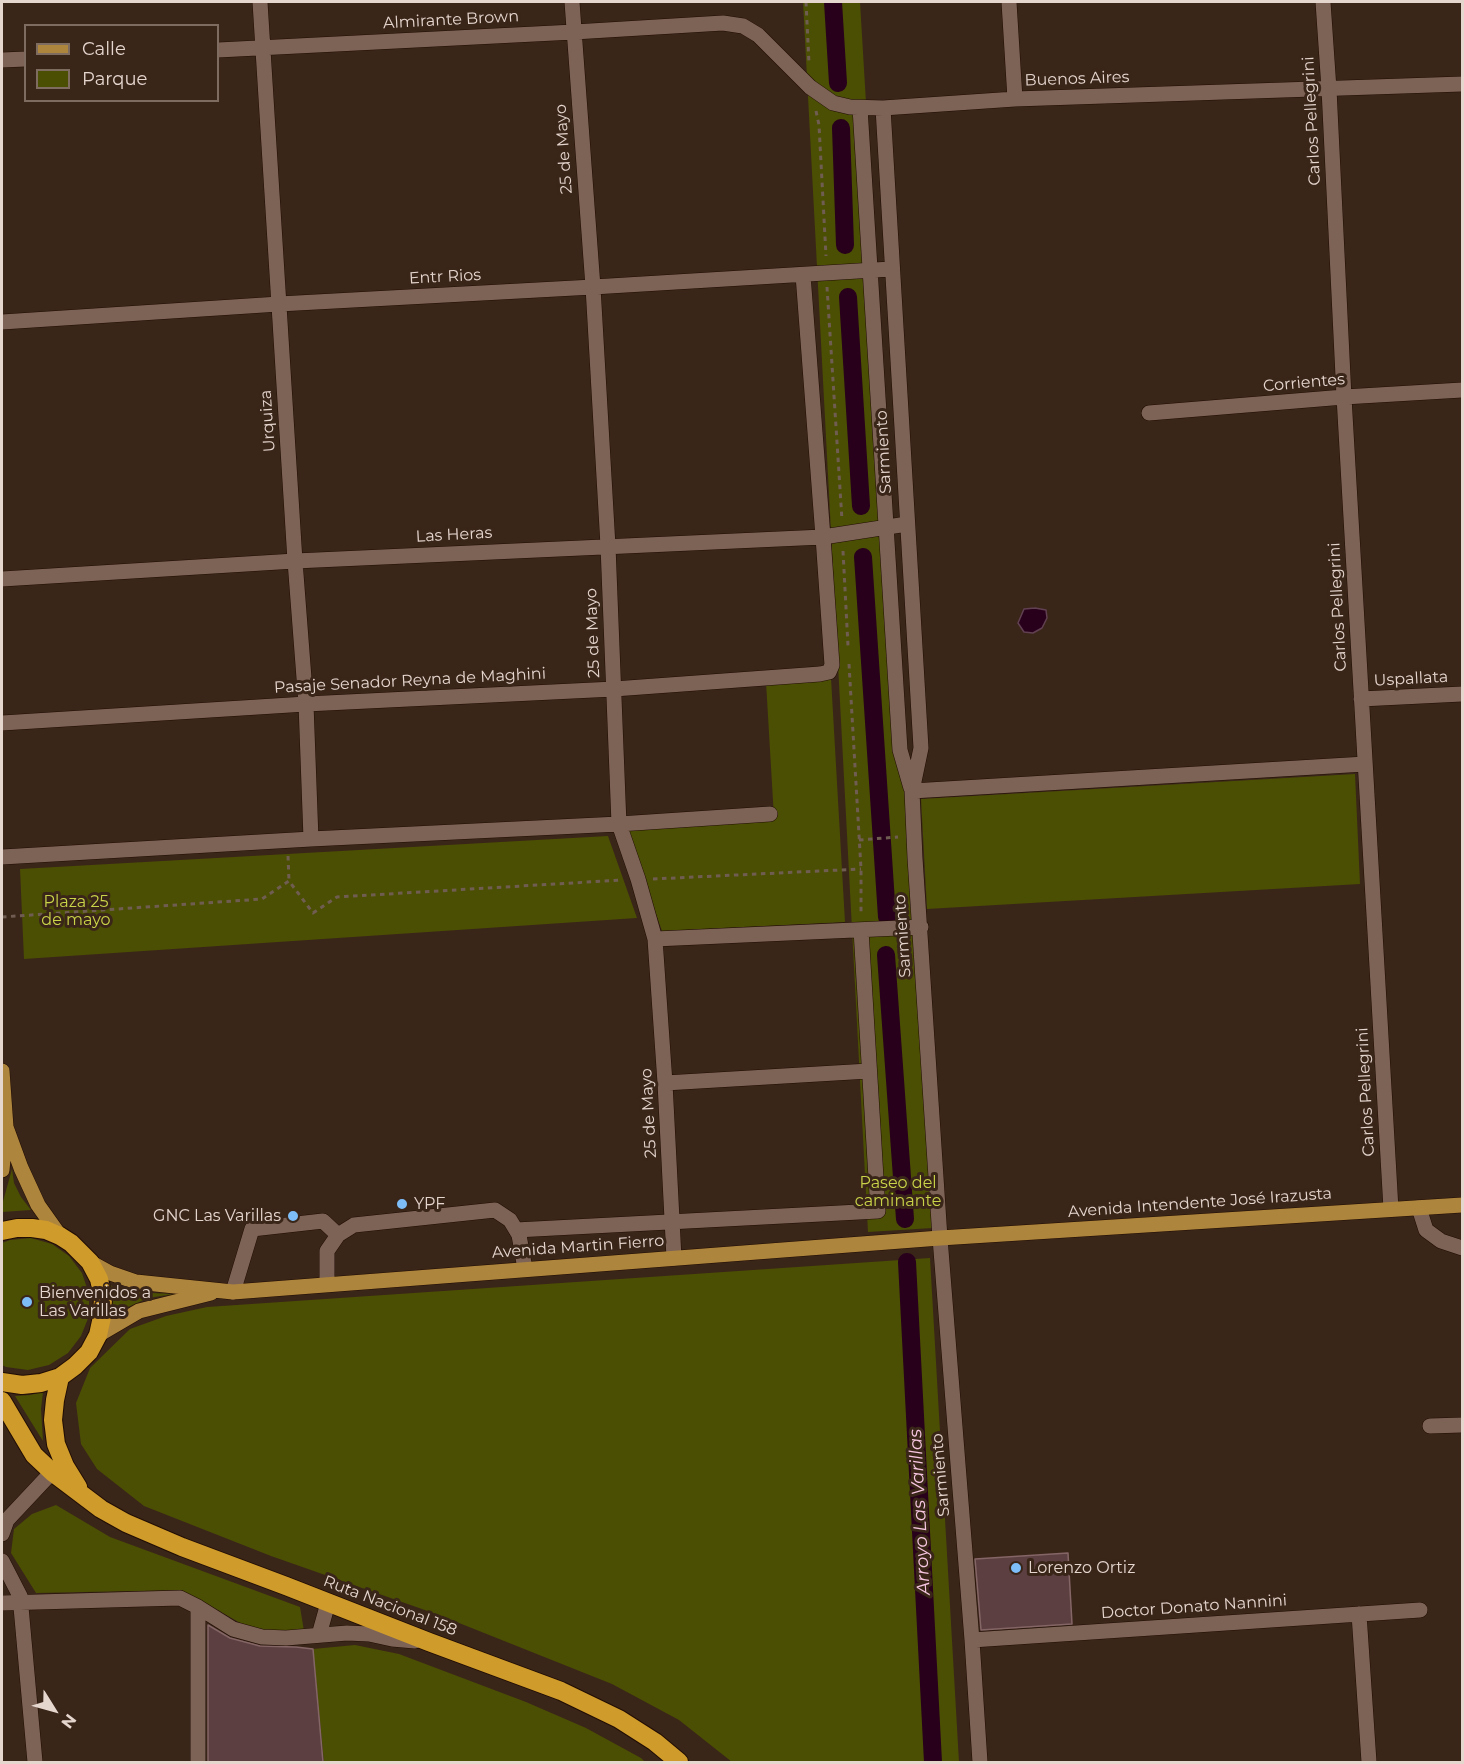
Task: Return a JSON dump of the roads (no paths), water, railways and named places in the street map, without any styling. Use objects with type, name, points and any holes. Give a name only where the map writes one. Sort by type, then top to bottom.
[{"type":"highway","points":[[2,1382],[22,1385],[41,1383],[60,1377],[75,1366],[88,1352],[98,1335],[103,1298],[99,1279],[81,1251],[60,1236],[46,1230],[7,1226]]},
{"type":"highway","name":"Ruta Nacional 158","points":[[60,1377],[53,1420],[56,1444],[65,1466],[82,1494]]},
{"type":"highway","name":"Ruta Nacional 158","points":[[2,1401],[34,1455],[52,1472],[101,1509],[182,1547],[561,1691],[619,1719],[655,1742],[679,1762]]},
{"type":"main road","points":[[2,1071],[6,1127],[2,1170]]},
{"type":"main road","points":[[6,1127],[38,1205],[60,1236]]},
{"type":"main road","name":"Avenida Intendente José Irazusta","points":[[940,1238],[1462,1205]]},
{"type":"main road","name":"Avenida Martin Fierro","points":[[98,1335],[139,1311],[227,1291],[940,1238]]},
{"type":"main road","name":"Avenida Martin Fierro","points":[[90,1262],[110,1273],[136,1282],[227,1291]]},
{"type":"street","name":"Urquiza","points":[[260,2],[306,704],[311,839]]},
{"type":"street","name":"25 de Mayo","points":[[572,2],[593,287],[608,546],[619,824],[655,939],[674,1258]]},
{"type":"street","points":[[1009,2],[1015,99]]},
{"type":"street","name":"Carlos Pellegrini","points":[[1323,2],[1391,1209]]},
{"type":"street","name":"Almirante Brown","points":[[219,50],[723,23]]},
{"type":"street","name":"Buenos Aires","points":[[723,23],[743,26],[758,35],[810,87],[832,103],[855,108],[1015,99],[1462,84]]},
{"type":"street","points":[[2,60],[24,59]]},
{"type":"street","points":[[855,108],[870,270],[900,750],[912,791],[1365,764]]},
{"type":"street","name":"Sarmiento","points":[[883,108],[921,748],[912,791],[940,1238],[980,1762]]},
{"type":"street","name":"Entr Rios","points":[[2,322],[891,269]]},
{"type":"street","points":[[802,275],[823,537]]},
{"type":"street","name":"Corrientes","points":[[1149,413],[1462,390]]},
{"type":"street","name":"Las Heras","points":[[2,579],[295,561],[823,537],[907,524]]},
{"type":"street","name":"Pasaje Senador Reyna de Maghini","points":[[2,723],[614,688],[829,672],[832,665],[823,537]]},
{"type":"street","name":"Uspallata","points":[[1361,699],[1462,694]]},
{"type":"street","points":[[2,857],[770,814]]},
{"type":"street","points":[[655,939],[921,927]]},
{"type":"street","points":[[516,1230],[878,1211],[861,930]]},
{"type":"street","points":[[665,1083],[869,1071]]},
{"type":"street","points":[[1419,1208],[1426,1230],[1441,1241],[1462,1248]]},
{"type":"street","points":[[327,1284],[327,1251],[338,1235],[354,1225],[495,1210],[510,1220],[519,1235],[525,1269]]},
{"type":"street","points":[[227,1291],[252,1229],[322,1221],[338,1235]]},
{"type":"street","points":[[1430,1426],[1462,1425]]},
{"type":"street","points":[[2,1534],[6,1520],[52,1472]]},
{"type":"street","points":[[2,1561],[21,1602],[35,1762]]},
{"type":"street","points":[[2,1603],[180,1598],[233,1629],[262,1637],[286,1638],[347,1633],[429,1642]]},
{"type":"street","points":[[319,1635],[328,1603]]},
{"type":"street","points":[[198,1607],[198,1762]]},
{"type":"street","name":"Doctor Donato Nannini","points":[[972,1640],[1420,1610]]},
{"type":"street","points":[[1359,1614],[1370,1762]]},
{"type":"waterway","points":[[833,2],[838,83]]},
{"type":"waterway","points":[[841,128],[845,245]]},
{"type":"waterway","points":[[848,297],[861,506]]},
{"type":"waterway","points":[[863,557],[887,917]]},
{"type":"waterway","points":[[886,955],[905,1219]]},
{"type":"waterway","name":"Arroyo Las Varillas","points":[[907,1262],[933,1762]]},
{"type":"place","name":"YPF","points":[[402,1204]]},
{"type":"place","name":"GNC Las Varillas","points":[[293,1216]]},
{"type":"place","name":"Bienvenidos a Las Varillas","points":[[27,1302]]},
{"type":"place","name":"Lorenzo Ortiz","points":[[1016,1568]]},
{"type":"park label","name":"Plaza 25 de mayo","points":[[76,911]]},
{"type":"park label","name":"Paseo del caminante","points":[[898,1192]]}]
